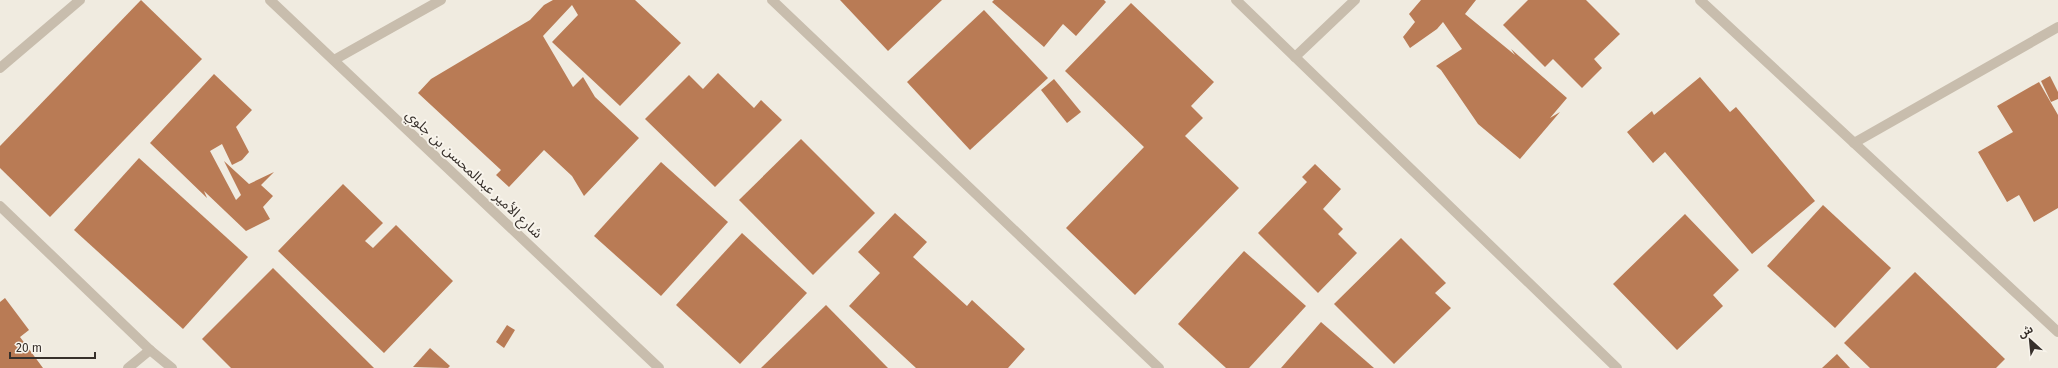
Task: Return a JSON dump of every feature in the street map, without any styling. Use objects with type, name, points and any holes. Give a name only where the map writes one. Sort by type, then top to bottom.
[{"type":"street","points":[[0,68],[80,0]]},
{"type":"street","name":"شارع الأمير عبدالمحسن بن جلوي","points":[[270,0],[659,368]]},
{"type":"street","points":[[334,60],[441,0]]},
{"type":"street","points":[[772,0],[1159,368]]},
{"type":"street","points":[[1236,0],[1617,368]]},
{"type":"street","points":[[1295,57],[1355,0]]},
{"type":"street","points":[[1700,0],[2058,332]]},
{"type":"street","points":[[1854,143],[2058,27]]},
{"type":"street","points":[[0,206],[150,350],[172,368]]},
{"type":"street","points":[[128,368],[150,350]]},
{"type":"building","points":[[141,0],[202,59],[50,217],[0,168],[0,146]]},
{"type":"building","points":[[553,0],[635,0],[681,43],[620,106],[552,42],[578,15],[572,5],[543,36],[573,87],[583,77],[595,97],[639,138],[584,196],[572,176],[544,150],[509,187],[496,175],[501,170],[418,93],[431,79],[530,20],[544,5]]},
{"type":"building","points":[[840,0],[942,0],[888,51]]},
{"type":"building","points":[[994,0],[1104,0],[1106,2],[1076,36],[1063,24],[1044,47],[992,2]]},
{"type":"building","points":[[1421,0],[1476,0],[1465,14],[1515,55],[1511,49],[1567,98],[1550,118],[1560,112],[1520,159],[1478,124],[1441,70],[1436,66],[1462,49],[1443,22],[1437,29],[1410,48],[1403,37],[1415,22],[1409,14]]},
{"type":"building","points":[[1528,0],[1586,0],[1620,34],[1594,59],[1602,68],[1582,88],[1553,59],[1545,67],[1503,25]]},
{"type":"building","points":[[1131,3],[1214,82],[1191,106],[1203,118],[1185,136],[1239,188],[1135,295],[1066,228],[1144,147],[1065,71]]},
{"type":"building","points":[[984,10],[1048,78],[970,150],[907,82]]},
{"type":"building","points":[[718,73],[754,108],[761,100],[782,120],[715,187],[645,119],[689,75],[703,89]]},
{"type":"building","points":[[214,74],[252,110],[236,127],[249,152],[242,160],[232,165],[222,144],[210,151],[236,200],[241,195],[224,161],[249,184],[274,172],[261,185],[273,196],[263,207],[270,219],[246,231],[204,191],[207,198],[150,143]]},
{"type":"building","points":[[2050,76],[2058,92],[2058,99],[2051,102],[2041,81]]},
{"type":"building","points":[[1700,77],[1730,112],[1736,107],[1815,201],[1752,254],[1665,152],[1653,163],[1627,132],[1652,111],[1654,115]]},
{"type":"building","points":[[1054,79],[1081,112],[1067,123],[1041,90]]},
{"type":"building","points":[[2039,82],[2058,115],[2058,208],[2034,222],[2019,195],[2007,202],[1978,152],[2013,132],[1997,106]]},
{"type":"building","points":[[801,139],[875,213],[813,275],[739,200]]},
{"type":"building","points":[[139,158],[248,257],[183,329],[74,230]]},
{"type":"building","points":[[661,162],[728,222],[661,296],[594,236]]},
{"type":"building","points":[[1315,164],[1341,189],[1323,209],[1343,229],[1338,234],[1357,253],[1318,293],[1258,233],[1307,182],[1302,177]]},
{"type":"building","points":[[343,184],[383,223],[365,241],[373,248],[396,225],[453,281],[384,353],[278,251]]},
{"type":"building","points":[[1823,205],[1891,268],[1835,328],[1767,266]]},
{"type":"building","points":[[895,213],[927,242],[913,257],[967,306],[972,300],[1025,349],[1008,368],[916,368],[849,306],[880,273],[858,252]]},
{"type":"building","points":[[1685,214],[1739,270],[1713,295],[1723,306],[1677,350],[1613,284]]},
{"type":"building","points":[[742,233],[807,293],[740,364],[676,305]]},
{"type":"building","points":[[1401,238],[1446,283],[1435,293],[1451,308],[1394,364],[1334,304]]},
{"type":"building","points":[[1244,251],[1306,306],[1249,368],[1226,368],[1178,324]]},
{"type":"building","points":[[273,268],[374,368],[231,368],[202,339]]},
{"type":"building","points":[[1915,272],[2005,359],[1996,368],[1870,368],[1844,343]]},
{"type":"building","points":[[5,298],[29,330],[20,337],[43,368],[0,368],[0,302]]},
{"type":"building","points":[[826,305],[888,368],[761,368]]},
{"type":"building","points":[[1321,322],[1374,368],[1281,368]]},
{"type":"building","points":[[507,325],[515,330],[504,348],[496,342]]},
{"type":"building","points":[[430,348],[450,366],[448,368],[413,367]]},
{"type":"building","points":[[1837,354],[1850,368],[1822,368]]}]
